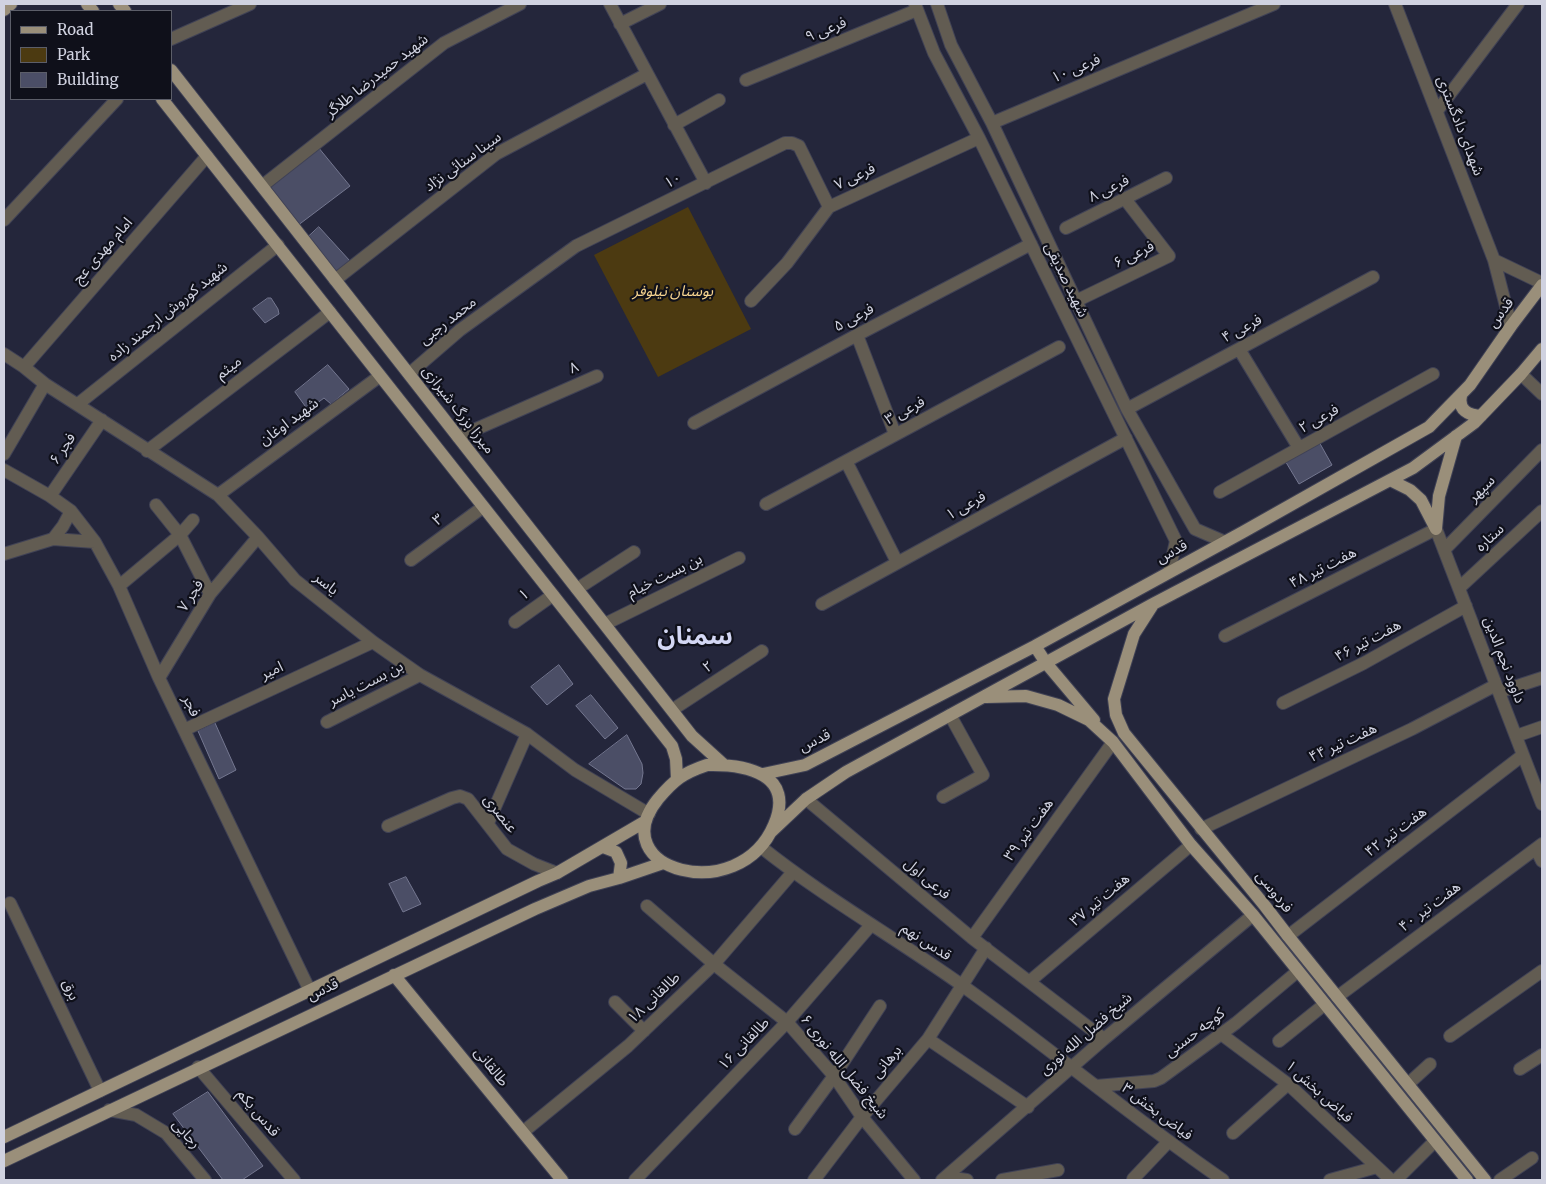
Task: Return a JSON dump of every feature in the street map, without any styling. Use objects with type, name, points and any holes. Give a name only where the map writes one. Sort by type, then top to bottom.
[{"type":"main road","points":[[4,10],[11,4]]},
{"type":"main road","name":"میرزا بزرگ شیرازی","points":[[172,71],[692,736],[724,765]]},
{"type":"main road","points":[[163,100],[672,746],[676,758],[677,779]]},
{"type":"main road","name":"قدس","points":[[763,774],[805,765],[1035,646],[1429,427],[1461,396],[1542,284]]},
{"type":"main road","points":[[771,832],[780,812],[778,791],[771,781],[763,774],[742,767],[707,765],[677,779],[653,806],[647,818],[645,834],[648,847],[663,864],[683,870],[701,873],[718,871],[748,859],[771,832],[806,800],[846,772],[1153,604],[1413,468],[1474,423],[1542,349]]},
{"type":"main road","points":[[1461,396],[1460,402],[1463,410],[1469,414],[1481,416]]},
{"type":"main road","points":[[1436,529],[1439,496],[1456,436]]},
{"type":"main road","points":[[1390,480],[1410,490],[1421,500],[1436,529]]},
{"type":"main road","name":"فردوسی","points":[[1153,604],[1134,634],[1114,699],[1116,715],[1124,733],[1486,1180]]},
{"type":"main road","points":[[598,652],[617,639]]},
{"type":"main road","name":"فردوسی","points":[[1035,646],[1046,663],[1113,742],[1191,845],[1253,915],[1467,1180]]},
{"type":"main road","name":"فردوسی","points":[[984,697],[1026,696],[1058,705],[1089,720],[1113,742]]},
{"type":"main road","name":"قدس","points":[[4,1137],[557,873],[603,847],[647,818]]},
{"type":"main road","points":[[603,847],[616,852],[621,864],[619,878]]},
{"type":"main road","name":"قدس","points":[[4,1161],[535,908],[589,886],[663,864]]},
{"type":"main road","points":[[1253,915],[1265,906]]},
{"type":"main road","name":"طالقانی","points":[[394,975],[523,1132],[558,1179]]},
{"type":"main road","points":[[100,1091],[109,1110]]},
{"type":"main road","points":[[1435,1141],[1446,1132]]},
{"type":"street","points":[[172,39],[250,4]]},
{"type":"street","name":"شهید حمیدرضا طلاگر","points":[[262,186],[444,44],[520,4]]},
{"type":"street","points":[[610,4],[706,183]]},
{"type":"street","points":[[620,24],[660,4]]},
{"type":"street","name":"شهید صدیقی","points":[[937,4],[951,45],[992,123],[1127,409],[1195,529],[1225,542]]},
{"type":"street","name":"فرعی ۱۰","points":[[992,123],[1274,4]]},
{"type":"street","name":"شهدای دادگستری","points":[[1395,4],[1494,260],[1511,326]]},
{"type":"street","points":[[1437,111],[1518,4]]},
{"type":"street","name":"شهید صدیقی","points":[[916,7],[934,53],[979,138],[1176,541],[1169,572]]},
{"type":"street","name":"فرعی ۹","points":[[746,80],[916,7]]},
{"type":"street","name":"سینا سنائی نژاد","points":[[335,280],[496,154],[647,74]]},
{"type":"street","points":[[4,220],[116,100]]},
{"type":"street","points":[[674,124],[719,100]]},
{"type":"street","name":"فرعی ۷","points":[[751,301],[786,263],[829,207],[979,138]]},
{"type":"street","name":"۱۰","points":[[509,295],[576,246],[785,143],[799,146],[829,207]]},
{"type":"street","name":"امام مهدی عج","points":[[24,367],[207,156]]},
{"type":"street","name":"فرعی ۸","points":[[1066,228],[1166,178]]},
{"type":"street","name":"فرعی ۶","points":[[1076,301],[1169,256],[1125,199]]},
{"type":"street","name":"فرعی ۵","points":[[694,422],[1031,244]]},
{"type":"street","name":"شهید کوروش ارجمند زاده","points":[[78,404],[278,245]]},
{"type":"street","points":[[1494,260],[1542,284]]},
{"type":"street","name":"فرعی ۴","points":[[1127,409],[1373,277]]},
{"type":"street","name":"محمد رجبی","points":[[409,374],[460,330],[509,295]]},
{"type":"street","name":"میثم","points":[[147,450],[330,312]]},
{"type":"street","points":[[857,335],[895,434]]},
{"type":"street","name":"فرعی ۳","points":[[766,504],[1059,347]]},
{"type":"street","points":[[1239,349],[1299,448]]},
{"type":"street","name":"یاسر","points":[[4,354],[45,384],[218,495],[295,580],[373,642],[420,674],[527,734],[575,770],[647,818]]},
{"type":"street","name":"فرعی ۲","points":[[1220,492],[1433,374]]},
{"type":"street","points":[[1521,374],[1542,394]]},
{"type":"street","name":"شهید اوغان","points":[[218,495],[380,376]]},
{"type":"street","name":"۸","points":[[458,437],[597,376]]},
{"type":"street","points":[[4,454],[45,384]]},
{"type":"street","name":"فجر ۶","points":[[50,496],[102,420]]},
{"type":"street","name":"فرعی ۱","points":[[822,604],[1126,438]]},
{"type":"street","name":"سپهر","points":[[1444,550],[1542,450]]},
{"type":"street","points":[[846,461],[897,562]]},
{"type":"street","name":"فجر","points":[[4,470],[50,496],[71,511],[95,542],[119,586],[159,678],[310,991]]},
{"type":"street","points":[[1155,498],[1171,488]]},
{"type":"street","points":[[156,505],[180,535],[210,594]]},
{"type":"street","name":"۳","points":[[411,560],[483,507]]},
{"type":"street","points":[[53,539],[71,511]]},
{"type":"street","name":"ستاره","points":[[1459,588],[1542,511]]},
{"type":"street","points":[[119,586],[180,535],[194,520]]},
{"type":"street","name":"داوود نجم الدین","points":[[1436,529],[1542,804]]},
{"type":"street","name":"هفت تیر ۴۸","points":[[1225,636],[1436,529]]},
{"type":"street","name":"فجر ۷","points":[[159,678],[210,594],[258,537]]},
{"type":"street","points":[[4,554],[53,539],[95,542]]},
{"type":"street","points":[[577,589],[634,552]]},
{"type":"street","name":"بن بست خیام","points":[[605,624],[739,558]]},
{"type":"street","name":"۱","points":[[515,622],[553,595]]},
{"type":"street","name":"هفت تیر ۴۶","points":[[1283,702],[1364,663],[1466,606]]},
{"type":"street","name":"امیر","points":[[184,730],[373,642]]},
{"type":"street","name":"۲","points":[[672,710],[762,651]]},
{"type":"street","name":"بن بست یاسر","points":[[327,722],[420,674]]},
{"type":"street","name":"هفت تیر ۴۴","points":[[1201,829],[1498,688],[1542,678]]},
{"type":"street","points":[[943,797],[983,775],[950,715]]},
{"type":"street","points":[[1516,736],[1542,727]]},
{"type":"street","points":[[488,823],[527,734]]},
{"type":"street","name":"هفت تیر ۳۹","points":[[972,938],[1113,742]]},
{"type":"street","name":"هفت تیر ۴۲","points":[[1288,936],[1523,755]]},
{"type":"street","name":"عنصری","points":[[388,826],[460,796],[468,799],[507,849],[534,864],[557,873]]},
{"type":"street","name":"فرعی اول","points":[[806,800],[972,938],[1104,1040]]},
{"type":"street","name":"هفت تیر ۳۷","points":[[1030,981],[1191,845]]},
{"type":"street","points":[[1539,846],[1542,861]]},
{"type":"street","name":"هفت تیر ۴۰","points":[[1338,997],[1539,846]]},
{"type":"street","name":"قدس نهم","points":[[760,847],[792,872],[962,985],[1072,1067]]},
{"type":"street","name":"طالقانی ۱۸","points":[[523,1132],[628,1046],[714,964],[792,872]]},
{"type":"street","name":"برق","points":[[10,903],[100,1091]]},
{"type":"street","name":"شیخ فضل الله نوری ۶","points":[[648,906],[714,964],[788,1022],[834,1076],[862,1117],[914,1180]]},
{"type":"street","name":"شیخ فضل الله نوری","points":[[944,1179],[1072,1067],[1253,915]]},
{"type":"street","name":"طالقانی ۱۶","points":[[635,1180],[788,1022],[871,925]]},
{"type":"street","name":"برهانی","points":[[814,1180],[862,1117],[928,1039],[986,948]]},
{"type":"street","name":"کوچه حسنی","points":[[1096,1086],[1154,1081],[1221,1034],[1298,971]]},
{"type":"street","points":[[1450,1036],[1542,971]]},
{"type":"street","points":[[614,1002],[644,1031]]},
{"type":"street","points":[[1279,1041],[1325,1004]]},
{"type":"street","points":[[795,1129],[834,1076],[880,1006]]},
{"type":"street","name":"فیاض بخش ۱","points":[[1221,1034],[1288,1084],[1391,1180]]},
{"type":"street","points":[[928,1039],[1028,1107]]},
{"type":"street","points":[[1520,1069],[1542,1055]]},
{"type":"street","points":[[1408,1084],[1430,1064]]},
{"type":"street","name":"فیاض بخش ۳","points":[[1072,1067],[1223,1180]]},
{"type":"street","name":"قدس یکم","points":[[198,1068],[294,1180]]},
{"type":"street","points":[[1232,1133],[1288,1084]]},
{"type":"street","name":"رجایی","points":[[109,1110],[136,1115],[166,1133],[204,1180]]},
{"type":"street","points":[[1133,1179],[1169,1141]]},
{"type":"street","points":[[1396,1180],[1435,1141]]},
{"type":"street","points":[[1500,1180],[1532,1158]]},
{"type":"street","points":[[1330,1180],[1377,1167]]},
{"type":"street","points":[[1002,1180],[1045,1177],[1058,1170]]},
{"type":"street","points":[[944,1179],[967,1180]]},
{"type":"green space","name":"بوستان نیلوفر","points":[[688,207],[751,329],[658,377],[594,255]]},
{"type":"building","points":[[318,147],[350,186],[297,226],[266,187]]},
{"type":"building","points":[[319,227],[350,261],[333,274],[306,239]]},
{"type":"building","points":[[268,298],[271,298],[279,314],[265,323],[253,309]]},
{"type":"building","points":[[328,365],[349,389],[331,404],[324,398],[308,410],[295,392]]},
{"type":"building","points":[[1318,440],[1332,465],[1299,484],[1284,459]]},
{"type":"building","points":[[559,665],[573,684],[547,705],[531,687]]},
{"type":"building","points":[[591,695],[618,728],[605,739],[576,706]]},
{"type":"building","points":[[215,723],[236,770],[219,779],[198,731]]},
{"type":"building","points":[[627,735],[642,764],[641,784],[636,789],[625,789],[589,764]]},
{"type":"building","points":[[406,877],[421,904],[403,912],[389,884]]},
{"type":"building","points":[[208,1092],[263,1166],[242,1180],[223,1180],[173,1114]]},
{"type":"district","name":"سمنان","points":[[695,637]]}]
